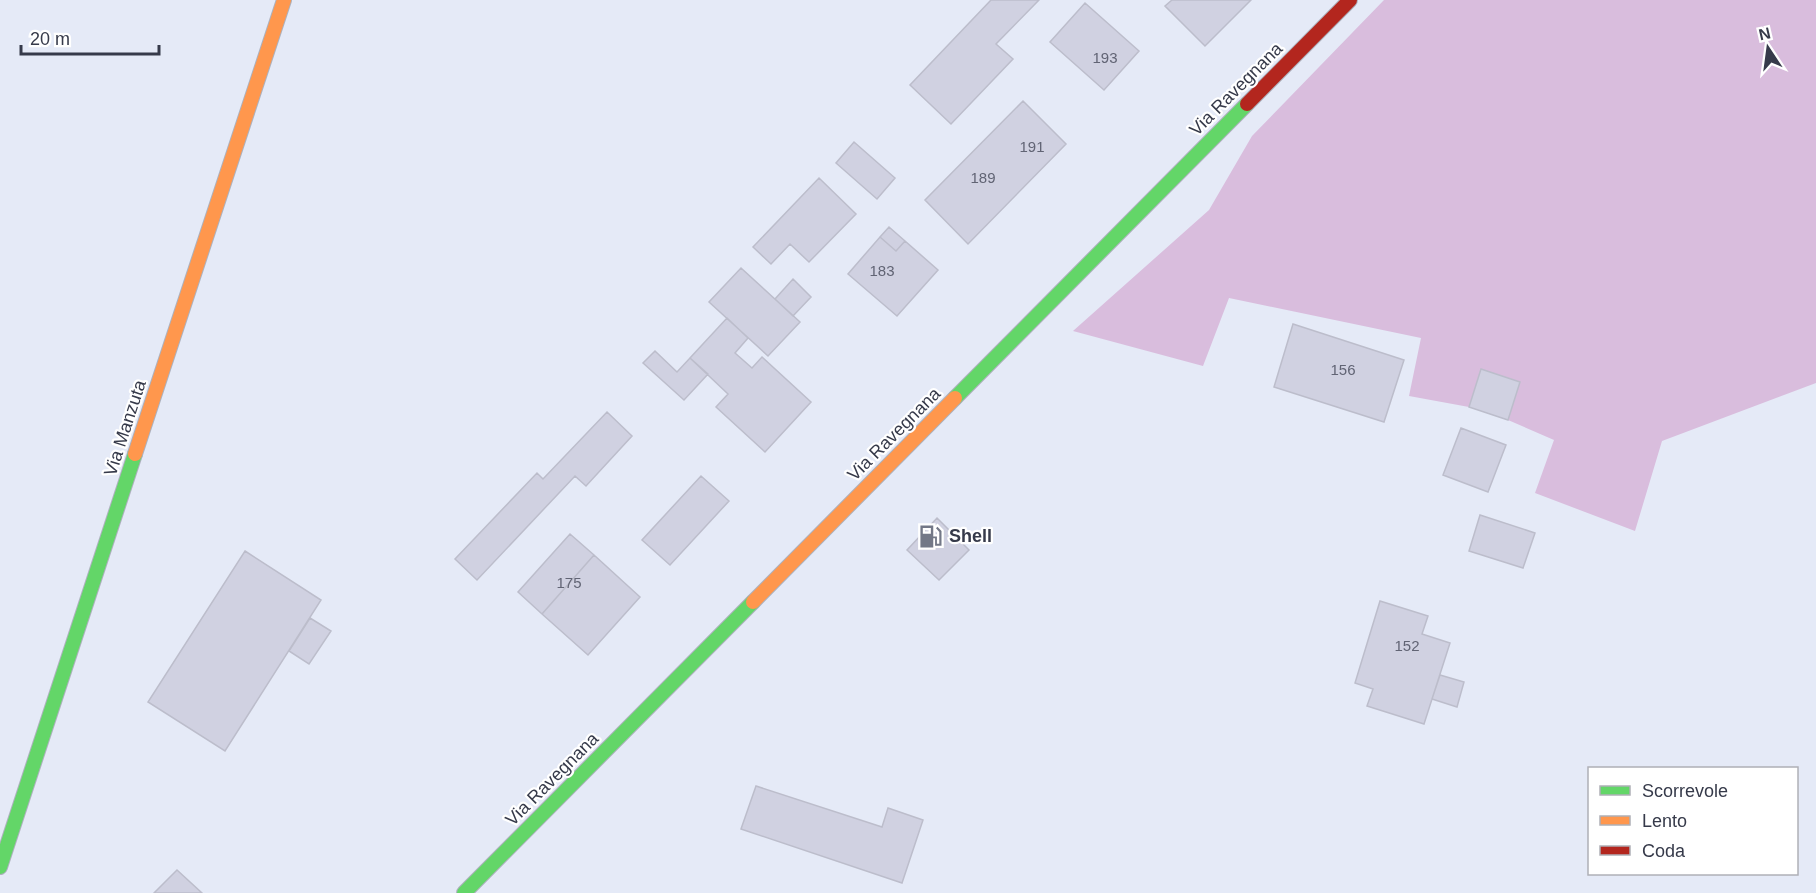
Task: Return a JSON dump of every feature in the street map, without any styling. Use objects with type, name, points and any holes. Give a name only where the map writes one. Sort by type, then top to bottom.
[{"type":"main road","name":"Via Manzuta","points":[[0,867],[284,0]]},
{"type":"main road","name":"Via Ravegnana","points":[[464,893],[1350,0]]},
{"type":"shaded area","points":[[1384,0],[1816,0],[1816,383],[1662,441],[1635,531],[1535,493],[1554,440],[1508,420],[1520,382],[1481,369],[1469,407],[1409,396],[1421,338],[1229,298],[1203,366],[1073,331],[1209,210],[1252,136]]},
{"type":"building","points":[[991,0],[1039,0],[996,44],[1013,59],[951,124],[910,85]]},
{"type":"building","points":[[1172,0],[1251,0],[1205,46],[1165,6]]},
{"type":"building","points":[[1085,3],[1139,51],[1104,90],[1050,42]]},
{"type":"building","points":[[1023,101],[1066,144],[968,244],[925,200]]},
{"type":"building","points":[[854,142],[895,178],[877,199],[836,163]]},
{"type":"building","points":[[819,178],[856,214],[809,262],[790,244],[771,264],[753,247]]},
{"type":"building","points":[[889,227],[905,241],[896,251],[880,237]]},
{"type":"building","points":[[880,237],[896,251],[905,241],[938,270],[897,316],[848,274]]},
{"type":"building","points":[[741,268],[800,322],[768,356],[709,302]]},
{"type":"building","points":[[793,279],[811,297],[793,316],[775,299]]},
{"type":"building","points":[[727,318],[748,338],[735,353],[752,368],[762,357],[811,402],[765,452],[716,407],[728,394],[690,358]]},
{"type":"building","points":[[1293,324],[1404,360],[1384,422],[1274,387]]},
{"type":"building","points":[[655,351],[677,372],[690,358],[708,374],[684,400],[643,363]]},
{"type":"building","points":[[1481,369],[1520,382],[1508,420],[1469,407]]},
{"type":"building","points":[[607,412],[632,436],[586,486],[575,476],[477,580],[455,559],[537,473],[543,479]]},
{"type":"building","points":[[1461,428],[1506,445],[1488,492],[1443,475]]},
{"type":"building","points":[[701,476],[729,501],[670,565],[642,540]]},
{"type":"building","points":[[1480,515],[1535,533],[1523,568],[1469,551]]},
{"type":"building","points":[[937,518],[969,550],[939,580],[907,550]]},
{"type":"building","points":[[570,534],[594,555],[542,614],[518,592]]},
{"type":"building","points":[[245,551],[321,600],[225,751],[148,702]]},
{"type":"building","points":[[594,555],[640,597],[588,655],[542,614]]},
{"type":"building","points":[[1380,601],[1428,616],[1422,634],[1450,643],[1424,724],[1367,706],[1373,689],[1355,683]]},
{"type":"building","points":[[310,618],[331,631],[309,664],[289,651]]},
{"type":"building","points":[[1440,675],[1464,682],[1457,707],[1432,699]]},
{"type":"building","points":[[756,786],[882,827],[888,808],[923,820],[902,883],[741,829]]},
{"type":"building","points":[[177,870],[202,893],[154,893]]},
{"type":"traffic: fast","points":[[955,398],[1247,104]]},
{"type":"traffic: fast","points":[[0,867],[135,454]]},
{"type":"traffic: fast","points":[[464,893],[753,602]]},
{"type":"traffic: slow","points":[[135,454],[284,0]]},
{"type":"traffic: slow","points":[[753,602],[955,398]]},
{"type":"traffic: jam","points":[[1247,104],[1350,0]]},
{"type":"place","name":"Shell","points":[[931,536]]}]
